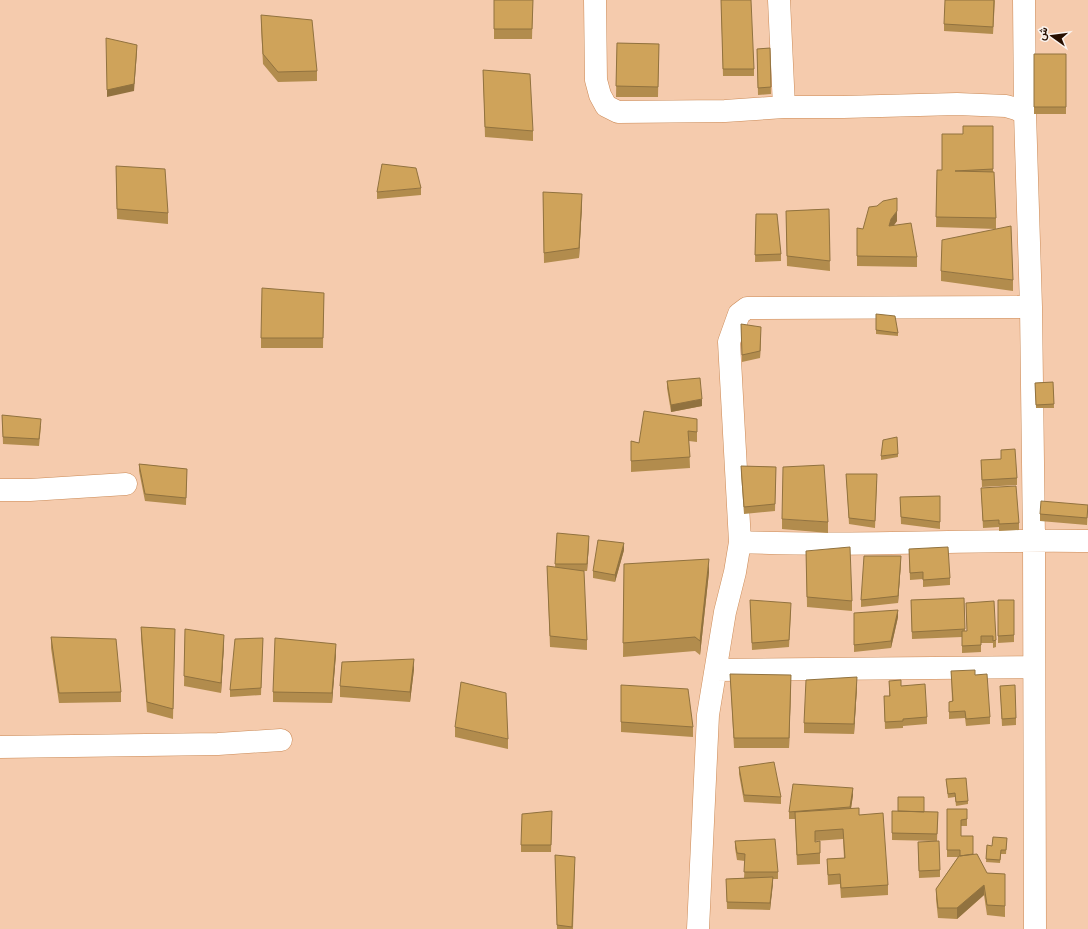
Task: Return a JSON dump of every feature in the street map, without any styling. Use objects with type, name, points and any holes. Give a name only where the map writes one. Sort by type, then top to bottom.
[{"type":"street","points":[[595,0],[596,80],[600,95],[606,106],[618,112],[701,112],[784,107],[957,104],[1006,106],[1016,108],[1025,113]]},
{"type":"street","points":[[779,0],[784,107]]},
{"type":"street","points":[[1024,0],[1025,113],[1031,307],[1034,540],[1035,929]]},
{"type":"street","points":[[698,929],[708,715],[725,612],[735,572],[740,542],[729,342],[738,314],[747,308],[1031,307]]},
{"type":"street","points":[[0,490],[30,490],[126,484]]},
{"type":"street","points":[[740,542],[860,545],[1034,540],[1088,541]]},
{"type":"street","points":[[716,670],[1034,667]]},
{"type":"street","points":[[0,747],[218,744],[281,740]]},
{"type":"building","points":[[494,0],[533,0],[532,29],[494,29]]},
{"type":"building","points":[[721,0],[751,0],[754,69],[723,69]]},
{"type":"building","points":[[945,0],[994,0],[993,27],[944,24]]},
{"type":"building","points":[[261,15],[312,20],[317,71],[278,72],[263,54]]},
{"type":"building","points":[[106,38],[137,45],[134,84],[107,90]]},
{"type":"building","points":[[617,43],[659,44],[658,87],[616,86]]},
{"type":"building","points":[[770,48],[771,87],[758,88],[757,49]]},
{"type":"building","points":[[1034,54],[1066,54],[1066,107],[1034,107]]},
{"type":"building","points":[[483,70],[530,74],[533,131],[485,127]]},
{"type":"building","points":[[963,126],[993,126],[993,169],[955,171],[994,172],[996,218],[936,217],[937,170],[942,170],[942,134],[963,134]]},
{"type":"building","points":[[382,164],[416,168],[421,188],[377,192]]},
{"type":"building","points":[[116,166],[165,169],[168,213],[117,209]]},
{"type":"building","points":[[543,192],[582,194],[579,248],[544,253]]},
{"type":"building","points":[[897,198],[897,211],[891,219],[889,226],[911,223],[917,257],[857,256],[857,228],[863,229],[869,207],[877,206],[883,201]]},
{"type":"building","points":[[829,209],[830,261],[787,256],[786,211]]},
{"type":"building","points":[[756,214],[777,214],[781,254],[755,255]]},
{"type":"building","points":[[1011,226],[1013,280],[941,271],[942,240]]},
{"type":"building","points":[[262,288],[324,293],[323,338],[261,338]]},
{"type":"building","points":[[876,314],[895,316],[898,333],[876,330]]},
{"type":"building","points":[[741,324],[761,327],[760,351],[742,355]]},
{"type":"building","points":[[700,378],[702,399],[671,405],[667,381]]},
{"type":"building","points":[[1053,382],[1054,404],[1036,405],[1035,383]]},
{"type":"building","points":[[644,411],[697,419],[697,432],[688,431],[690,457],[631,461],[631,441],[639,443]]},
{"type":"building","points":[[2,415],[41,419],[39,439],[3,437]]},
{"type":"building","points":[[897,437],[898,454],[881,456],[883,440]]},
{"type":"building","points":[[1015,449],[1017,478],[982,480],[981,460],[1001,459],[1001,450]]},
{"type":"building","points":[[139,464],[187,469],[186,498],[145,494]]},
{"type":"building","points":[[824,465],[828,522],[782,519],[783,467]]},
{"type":"building","points":[[741,466],[776,467],[775,504],[744,507]]},
{"type":"building","points":[[846,474],[877,474],[875,521],[849,518]]},
{"type":"building","points":[[1016,486],[1019,523],[999,524],[999,520],[983,521],[981,488]]},
{"type":"building","points":[[940,496],[940,522],[901,517],[900,497]]},
{"type":"building","points":[[1041,501],[1088,505],[1087,518],[1040,514]]},
{"type":"building","points":[[557,533],[589,536],[587,564],[555,564]]},
{"type":"building","points":[[598,540],[624,543],[615,575],[593,571]]},
{"type":"building","points":[[850,547],[852,601],[807,597],[806,551]]},
{"type":"building","points":[[948,547],[950,578],[923,580],[923,572],[910,573],[909,549]]},
{"type":"building","points":[[864,556],[901,556],[898,596],[861,600]]},
{"type":"building","points":[[709,559],[700,641],[695,637],[623,643],[624,564]]},
{"type":"building","points":[[547,566],[584,571],[587,640],[550,636]]},
{"type":"building","points":[[964,598],[965,629],[912,632],[911,600]]},
{"type":"building","points":[[750,600],[791,603],[789,640],[752,643]]},
{"type":"building","points":[[998,600],[1014,600],[1014,635],[998,636]]},
{"type":"building","points":[[994,601],[996,640],[993,641],[993,636],[981,636],[981,645],[962,646],[962,631],[967,631],[966,603]]},
{"type":"building","points":[[898,610],[891,641],[854,645],[854,613]]},
{"type":"building","points":[[141,627],[175,629],[173,709],[147,702]]},
{"type":"building","points":[[185,629],[224,635],[221,683],[184,676]]},
{"type":"building","points":[[51,637],[116,639],[121,692],[59,693]]},
{"type":"building","points":[[263,638],[261,688],[230,690],[235,639]]},
{"type":"building","points":[[275,638],[336,644],[332,693],[273,692]]},
{"type":"building","points":[[414,659],[410,692],[340,686],[342,662]]},
{"type":"building","points":[[975,670],[975,675],[987,674],[990,717],[966,719],[965,711],[949,712],[949,702],[953,701],[951,671]]},
{"type":"building","points":[[730,674],[791,675],[789,738],[734,738]]},
{"type":"building","points":[[857,677],[854,724],[804,723],[806,680]]},
{"type":"building","points":[[901,680],[901,686],[925,684],[927,717],[885,722],[884,696],[890,696],[889,681]]},
{"type":"building","points":[[461,682],[506,693],[508,739],[455,727]]},
{"type":"building","points":[[621,685],[688,689],[693,727],[621,722]]},
{"type":"building","points":[[1015,685],[1016,718],[1002,719],[1000,686]]},
{"type":"building","points":[[774,762],[781,797],[744,795],[739,767]]},
{"type":"building","points":[[966,778],[968,801],[956,802],[955,793],[948,794],[946,779]]},
{"type":"building","points":[[793,784],[853,788],[850,807],[789,812]]},
{"type":"building","points":[[898,797],[924,797],[924,812],[898,811]]},
{"type":"building","points":[[859,808],[859,815],[883,813],[888,885],[841,888],[840,874],[828,875],[827,859],[845,858],[843,829],[815,831],[815,842],[820,841],[820,853],[797,855],[795,812]]},
{"type":"building","points":[[947,809],[967,809],[967,819],[961,820],[961,836],[973,836],[973,854],[960,856],[960,850],[947,850]]},
{"type":"building","points":[[552,811],[551,845],[521,845],[522,814]]},
{"type":"building","points":[[892,811],[938,812],[937,834],[892,833]]},
{"type":"building","points":[[993,837],[1007,838],[1006,850],[1001,850],[1000,860],[986,859],[987,845],[992,846]]},
{"type":"building","points":[[775,839],[778,872],[744,872],[745,854],[737,853],[735,841]]},
{"type":"building","points":[[939,841],[940,870],[919,871],[918,842]]},
{"type":"building","points":[[977,854],[987,873],[1005,874],[1005,906],[987,905],[984,885],[957,908],[938,908],[936,889],[959,856]]},
{"type":"building","points":[[555,855],[575,857],[572,927],[557,925]]},
{"type":"building","points":[[773,877],[770,903],[727,902],[726,879]]}]
